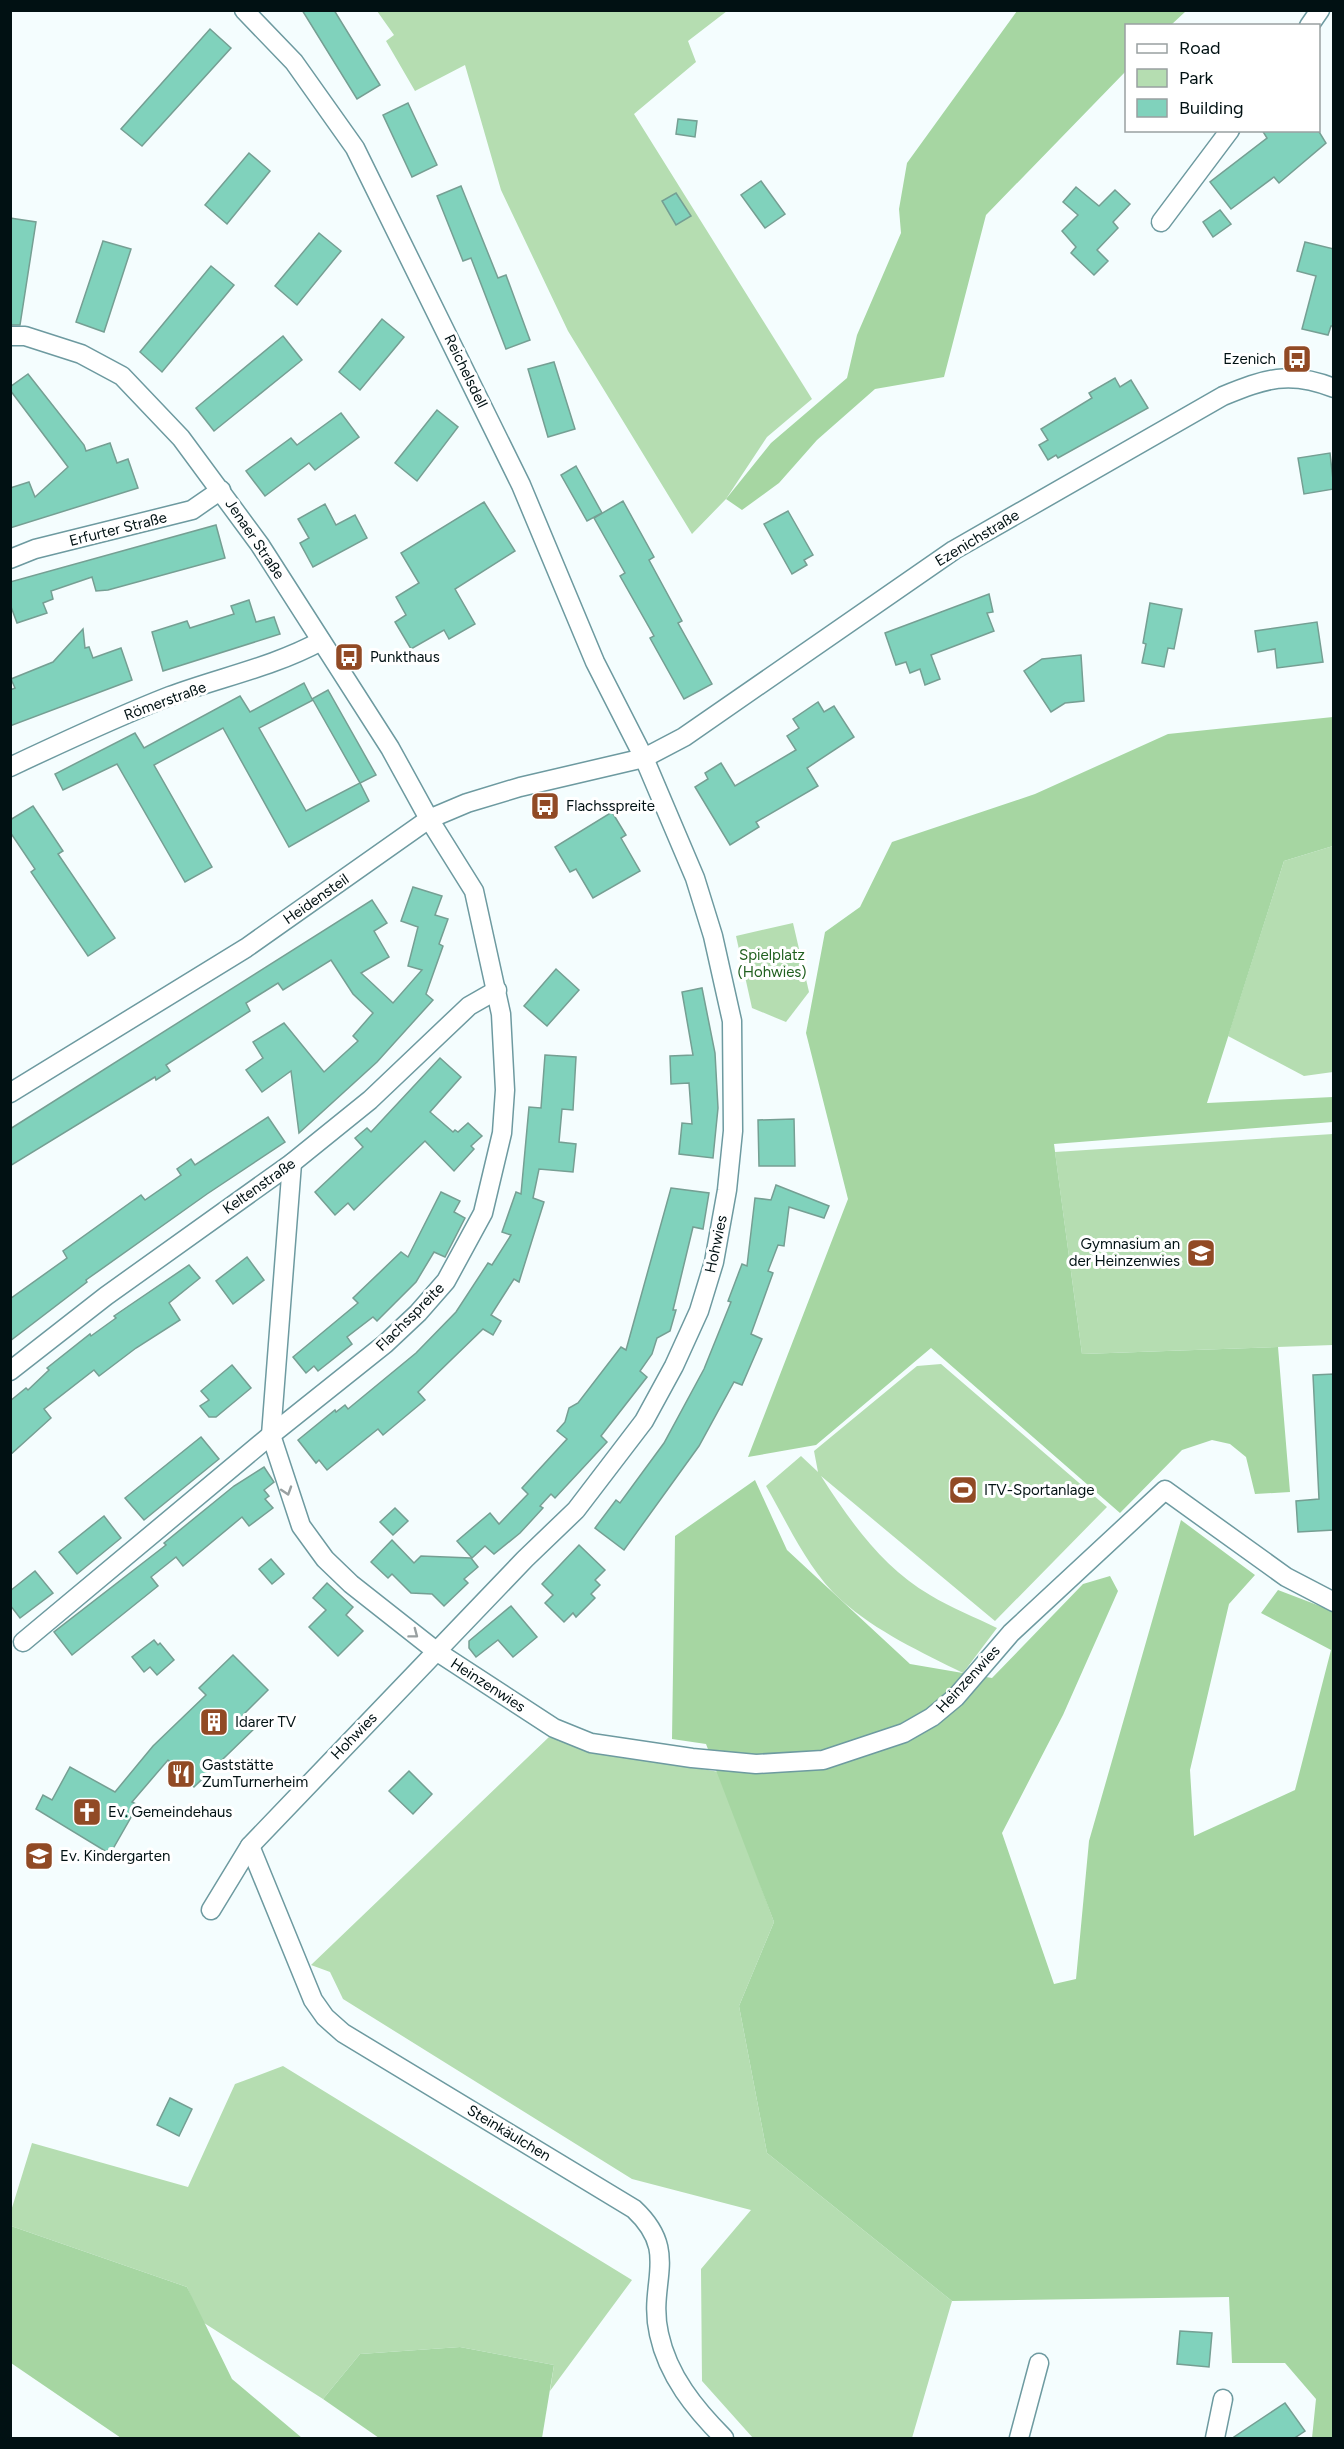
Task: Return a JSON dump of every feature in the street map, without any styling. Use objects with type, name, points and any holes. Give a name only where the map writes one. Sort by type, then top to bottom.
[{"type":"street","name":"Reichelsdell","points":[[244,10],[294,62],[355,148],[521,485],[595,662],[644,758]]},
{"type":"street","points":[[1310,24],[1320,10]]},
{"type":"street","points":[[1161,222],[1228,132]]},
{"type":"street","name":"Jenaer Straße","points":[[10,336],[25,336],[81,354],[122,376],[181,438],[221,490],[321,640],[390,748],[429,819]]},
{"type":"street","name":"Ezenichstraße","points":[[644,758],[684,737],[954,550],[1223,396],[1256,381],[1281,379],[1312,380],[1334,388]]},
{"type":"street","name":"Erfurter Straße","points":[[10,559],[35,549],[192,510],[221,490]]},
{"type":"street","name":"Römerstraße","points":[[10,767],[74,736],[171,696],[270,665],[321,640]]},
{"type":"street","name":"Heidensteil","points":[[10,1093],[246,948],[429,819],[467,802],[644,758]]},
{"type":"street","name":"Hohwies","points":[[211,1910],[250,1846],[436,1651],[576,1509],[644,1421],[674,1366],[699,1311],[714,1262],[727,1190],[733,1131],[732,1021],[713,936],[695,878],[644,758]]},
{"type":"street","name":"Flachsspreite","points":[[23,1642],[271,1435],[385,1344],[418,1313],[446,1281],[483,1213],[502,1133],[504,1051],[497,990],[474,891],[429,819]]},
{"type":"street","name":"Keltenstraße","points":[[10,1371],[106,1296],[292,1163],[370,1100],[469,1006],[497,990]]},
{"type":"street","points":[[292,1163],[271,1435],[292,1506],[310,1541],[351,1584],[436,1651]]},
{"type":"street","name":"Heinzenwies","points":[[436,1651],[554,1728],[591,1743],[692,1758],[756,1764],[823,1760],[904,1733],[932,1717],[956,1697],[1011,1633],[1165,1490],[1286,1577],[1334,1602]]},
{"type":"street","name":"Steinkäulchen","points":[[250,1846],[300,1972],[313,2000],[325,2017],[343,2033],[634,2209],[647,2221],[656,2236],[661,2253],[656,2320],[665,2356],[692,2403],[724,2439]]},
{"type":"street","points":[[1019,2439],[1040,2363]]},
{"type":"street","points":[[1215,2439],[1223,2399]]},
{"type":"green space","points":[[377,11],[727,11],[688,41],[696,62],[634,114],[812,399],[767,437],[726,499],[692,534],[568,331],[501,190],[465,65],[415,91],[386,41],[394,35]]},
{"type":"green space","points":[[1017,11],[1186,11],[1172,24],[1125,24],[1125,72],[986,215],[944,377],[875,389],[817,440],[779,483],[742,510],[726,499],[771,443],[847,378],[857,335],[901,233],[899,209],[907,163]]},
{"type":"green space","points":[[1333,717],[1333,846],[1284,861],[1207,1103],[1333,1097],[1333,1122],[1054,1144],[1082,1354],[1278,1347],[1290,1492],[1255,1494],[1246,1457],[1230,1444],[1212,1440],[1182,1450],[1120,1513],[931,1348],[816,1445],[748,1457],[848,1199],[806,1033],[825,932],[860,907],[892,842],[1035,794],[1168,734]]},
{"type":"green space","points":[[1333,846],[1333,1072],[1304,1076],[1228,1036],[1284,861]]},
{"type":"green space","name":"Spielplatz (Hohwies)","points":[[793,923],[809,992],[786,1022],[752,1008],[736,936]]},
{"type":"green space","name":"Gymnasium an der Heinzenwies","points":[[1333,1134],[1333,1345],[1082,1354],[1055,1152]]},
{"type":"green space","name":"ITV-Sportanlage","points":[[941,1364],[1107,1507],[995,1621],[821,1476],[868,1542],[897,1571],[938,1600],[997,1628],[963,1673],[884,1632],[841,1600],[818,1575],[766,1486],[801,1456],[818,1472],[814,1451],[917,1366]]},
{"type":"green space","points":[[755,1480],[787,1550],[910,1664],[992,1678],[1083,1584],[1110,1576],[1118,1591],[1063,1715],[1002,1833],[1054,1984],[1076,1979],[1089,1841],[1181,1520],[1255,1575],[1229,1604],[1190,1770],[1194,1836],[1295,1790],[1331,1650],[1261,1613],[1278,1590],[1333,1611],[1333,2438],[1312,2438],[1316,2399],[1285,2363],[1232,2363],[1229,2297],[952,2301],[767,2153],[739,2006],[774,1922],[706,1744],[672,1739],[675,1536]]},
{"type":"green space","points":[[549,1737],[585,1748],[719,1772],[774,1922],[739,2006],[767,2153],[952,2301],[912,2438],[753,2438],[702,2381],[701,2269],[751,2210],[632,2179],[343,1999],[330,1972],[311,1965]]},
{"type":"green space","points":[[283,2066],[632,2280],[550,2391],[554,2365],[460,2347],[360,2354],[323,2399],[201,2321],[187,2287],[11,2226],[11,2211],[32,2143],[188,2187],[235,2084]]},
{"type":"green space","points":[[11,2226],[187,2287],[232,2379],[302,2438],[121,2438],[11,2363]]},
{"type":"green space","points":[[460,2347],[554,2365],[542,2438],[379,2438],[323,2399],[360,2354]]},
{"type":"building","points":[[302,10],[334,10],[380,85],[357,99]]},
{"type":"building","points":[[210,29],[231,48],[142,146],[121,129]]},
{"type":"building","points":[[408,103],[437,165],[412,177],[383,115]]},
{"type":"building","points":[[678,119],[697,121],[695,137],[676,134]]},
{"type":"building","points":[[1263,132],[1319,132],[1326,143],[1279,183],[1274,177],[1231,209],[1210,182],[1267,138]]},
{"type":"building","points":[[249,153],[270,171],[227,224],[205,205]]},
{"type":"building","points":[[761,181],[785,214],[765,228],[741,195]]},
{"type":"building","points":[[461,186],[498,278],[506,275],[530,340],[506,349],[471,258],[463,261],[437,196]]},
{"type":"building","points":[[1076,187],[1099,206],[1115,190],[1130,204],[1113,222],[1118,228],[1097,250],[1108,261],[1094,275],[1071,253],[1076,247],[1062,231],[1078,215],[1063,202]]},
{"type":"building","points":[[676,193],[691,216],[676,225],[662,201]]},
{"type":"building","points":[[1220,210],[1231,224],[1213,237],[1203,222]]},
{"type":"building","points":[[10,218],[36,222],[20,325],[10,325]]},
{"type":"building","points":[[319,233],[341,251],[297,305],[275,286]]},
{"type":"building","points":[[103,241],[131,249],[104,332],[76,322]]},
{"type":"building","points":[[1305,242],[1334,249],[1334,326],[1331,326],[1328,335],[1302,329],[1316,276],[1297,271]]},
{"type":"building","points":[[211,266],[234,285],[162,372],[140,352]]},
{"type":"building","points":[[382,319],[404,337],[360,390],[339,372]]},
{"type":"building","points":[[283,336],[302,360],[214,431],[196,408]]},
{"type":"building","points":[[554,362],[575,429],[548,437],[528,369]]},
{"type":"building","points":[[28,374],[84,445],[86,451],[110,443],[117,463],[128,459],[138,488],[10,528],[10,488],[29,482],[35,497],[68,467],[10,390],[10,387]]},
{"type":"building","points":[[1115,378],[1120,387],[1131,380],[1148,408],[1058,458],[1056,455],[1048,460],[1039,445],[1048,440],[1041,429],[1092,398],[1089,393]]},
{"type":"building","points":[[437,410],[458,427],[417,481],[395,463]]},
{"type":"building","points":[[341,413],[359,437],[315,470],[309,463],[265,496],[246,471],[291,438],[297,445]]},
{"type":"building","points":[[1330,453],[1334,489],[1304,494],[1298,458]]},
{"type":"building","points":[[576,466],[602,513],[587,521],[561,475]]},
{"type":"building","points":[[623,501],[654,557],[649,560],[682,621],[678,623],[712,684],[684,699],[650,638],[654,636],[620,576],[625,573],[594,518]]},
{"type":"building","points":[[484,502],[515,551],[455,589],[475,624],[449,639],[444,630],[411,649],[395,622],[406,615],[396,597],[419,583],[401,553]]},
{"type":"building","points":[[325,504],[336,525],[355,515],[367,538],[313,567],[300,543],[309,538],[298,519]]},
{"type":"building","points":[[788,511],[813,555],[804,560],[807,565],[792,574],[764,524]]},
{"type":"building","points":[[216,525],[225,558],[108,590],[96,591],[92,577],[51,591],[53,599],[43,603],[47,613],[17,623],[10,604],[10,582]]},
{"type":"building","points":[[989,594],[993,612],[987,613],[994,631],[931,655],[940,679],[925,685],[920,669],[910,673],[906,662],[896,665],[885,633]]},
{"type":"building","points":[[249,600],[256,622],[274,617],[280,634],[163,671],[152,632],[187,621],[190,628],[234,614],[231,606]]},
{"type":"building","points":[[1150,603],[1182,609],[1174,649],[1168,648],[1164,667],[1142,663]]},
{"type":"building","points":[[1317,622],[1323,662],[1277,668],[1275,649],[1258,652],[1255,631]]},
{"type":"building","points":[[83,629],[85,648],[89,647],[93,658],[121,648],[132,680],[10,726],[10,690],[15,688],[11,679],[53,662]]},
{"type":"building","points":[[1081,655],[1084,701],[1065,703],[1051,712],[1024,671],[1042,659]]},
{"type":"building","points":[[304,683],[312,699],[328,690],[376,775],[360,783],[369,801],[289,847],[223,728],[154,765],[212,867],[185,882],[117,764],[63,790],[55,774],[135,733],[144,748],[240,696],[250,712]],"holes":[[[313,700],[360,783],[306,811],[259,728]]]},
{"type":"building","points":[[818,702],[824,712],[834,706],[854,737],[807,768],[818,786],[756,822],[759,827],[730,845],[695,787],[708,779],[705,773],[721,763],[735,786],[796,750],[787,736],[799,728],[793,719]]},
{"type":"building","points":[[33,806],[63,851],[58,854],[115,938],[88,956],[31,872],[35,869],[10,832],[10,820]]},
{"type":"building","points":[[612,812],[626,835],[621,838],[640,871],[593,898],[576,869],[570,872],[555,847]]},
{"type":"building","points":[[413,887],[442,896],[435,915],[448,919],[439,944],[443,946],[426,994],[433,1000],[377,1062],[299,1133],[291,1071],[262,1092],[246,1070],[263,1058],[253,1042],[284,1023],[324,1072],[358,1041],[353,1036],[373,1013],[353,994],[331,960],[283,990],[278,983],[246,1003],[250,1011],[166,1065],[170,1071],[156,1080],[155,1077],[10,1166],[10,1129],[372,900],[387,923],[374,931],[389,957],[361,973],[393,1003],[422,970],[408,966],[418,927],[401,921]]},
{"type":"building","points":[[556,969],[579,990],[547,1026],[524,1006]]},
{"type":"building","points":[[702,988],[715,1053],[718,1108],[713,1158],[679,1154],[682,1123],[692,1124],[689,1083],[671,1084],[670,1056],[693,1055],[682,992]]},
{"type":"building","points":[[545,1055],[576,1057],[573,1110],[562,1109],[559,1142],[576,1144],[573,1172],[539,1169],[533,1198],[544,1202],[519,1282],[514,1279],[491,1315],[501,1321],[493,1335],[483,1329],[418,1392],[425,1400],[383,1435],[378,1429],[327,1470],[319,1460],[316,1463],[298,1440],[335,1410],[336,1412],[345,1405],[348,1409],[416,1353],[456,1312],[488,1263],[492,1265],[511,1235],[502,1232],[516,1192],[521,1194],[529,1107],[541,1108]]},
{"type":"building","points":[[440,1058],[461,1077],[430,1112],[453,1132],[455,1130],[458,1132],[468,1123],[482,1136],[471,1146],[474,1149],[454,1171],[425,1141],[354,1210],[348,1203],[335,1215],[315,1192],[363,1147],[355,1138],[367,1128],[371,1132]]},
{"type":"building","points":[[268,1117],[285,1142],[86,1280],[87,1282],[10,1341],[10,1299],[67,1258],[63,1251],[141,1195],[145,1200],[181,1175],[177,1169],[191,1159],[195,1165]]},
{"type":"building","points":[[794,1119],[795,1166],[759,1166],[758,1120]]},
{"type":"building","points":[[776,1185],[829,1206],[824,1218],[789,1207],[784,1246],[778,1245],[768,1271],[773,1273],[751,1334],[762,1339],[742,1385],[734,1382],[699,1446],[624,1550],[595,1528],[616,1500],[620,1503],[664,1443],[704,1369],[731,1302],[728,1301],[742,1264],[747,1266],[755,1198],[771,1200]]},
{"type":"building","points":[[671,1188],[709,1193],[703,1229],[693,1227],[670,1331],[657,1338],[652,1354],[640,1371],[647,1377],[601,1436],[607,1442],[555,1498],[551,1494],[540,1506],[543,1508],[520,1533],[494,1554],[485,1546],[472,1558],[457,1541],[490,1513],[499,1524],[528,1494],[522,1488],[567,1439],[557,1431],[565,1422],[569,1408],[578,1403],[621,1347],[626,1350]]},
{"type":"building","points":[[441,1192],[460,1201],[454,1212],[465,1218],[445,1257],[434,1252],[416,1282],[377,1321],[373,1317],[347,1337],[352,1344],[318,1371],[314,1366],[306,1373],[293,1357],[358,1303],[353,1298],[401,1252],[408,1257]]},
{"type":"building","points":[[247,1257],[264,1280],[233,1304],[216,1281]]},
{"type":"building","points":[[189,1265],[200,1278],[169,1303],[180,1320],[136,1348],[99,1376],[94,1370],[44,1409],[51,1418],[10,1455],[10,1401],[26,1388],[28,1390],[49,1370],[47,1368],[90,1334],[91,1336],[116,1318],[114,1316]]},
{"type":"building","points":[[232,1365],[251,1388],[216,1417],[209,1417],[200,1406],[209,1400],[201,1391]]},
{"type":"building","points":[[1334,1374],[1334,1530],[1298,1532],[1296,1501],[1319,1499],[1313,1375]]},
{"type":"building","points":[[201,1437],[219,1459],[144,1520],[125,1498]]},
{"type":"building","points":[[264,1467],[274,1482],[264,1490],[269,1496],[265,1499],[273,1508],[249,1526],[242,1517],[183,1566],[176,1557],[151,1577],[158,1586],[72,1655],[54,1632],[166,1545],[164,1543],[234,1486]]},
{"type":"building","points":[[395,1508],[408,1521],[393,1535],[380,1522]]},
{"type":"building","points":[[104,1516],[121,1538],[77,1574],[59,1552]]},
{"type":"building","points":[[392,1540],[414,1563],[421,1556],[471,1558],[478,1567],[464,1579],[468,1583],[444,1606],[432,1594],[411,1593],[392,1574],[388,1578],[371,1562]]},
{"type":"building","points":[[579,1545],[605,1570],[595,1580],[600,1585],[591,1594],[595,1598],[576,1617],[573,1613],[564,1622],[545,1603],[553,1595],[542,1584]]},
{"type":"building","points":[[271,1559],[284,1574],[272,1584],[259,1569]]},
{"type":"building","points":[[35,1571],[53,1593],[20,1618],[10,1605],[10,1591]]},
{"type":"building","points":[[327,1583],[353,1607],[346,1615],[363,1631],[338,1656],[309,1627],[326,1610],[313,1598]]},
{"type":"building","points":[[511,1606],[537,1637],[513,1657],[498,1640],[476,1657],[469,1648],[469,1641]]},
{"type":"building","points":[[154,1640],[158,1645],[160,1643],[174,1660],[157,1675],[150,1667],[144,1672],[132,1657]]},
{"type":"building","points":[[233,1655],[268,1690],[243,1715],[255,1728],[194,1787],[168,1760],[132,1802],[138,1805],[110,1854],[36,1809],[43,1795],[52,1800],[70,1767],[115,1792],[153,1746],[206,1695],[199,1688]]},
{"type":"building","points":[[409,1771],[432,1794],[413,1814],[389,1791]]},
{"type":"building","points":[[170,2098],[192,2109],[179,2136],[157,2125]]},
{"type":"building","points":[[1180,2331],[1212,2333],[1209,2367],[1177,2364]]},
{"type":"building","points":[[1285,2403],[1305,2431],[1293,2439],[1231,2439]]},
{"type":"place","name":"Ezenich","points":[[1297,359]]},
{"type":"place","name":"Punkthaus","points":[[349,657]]},
{"type":"place","name":"Flachsspreite","points":[[545,806]]},
{"type":"place","name":"Gymnasium an der Heinzenwies","points":[[1201,1253]]},
{"type":"place","name":"ITV-Sportanlage","points":[[963,1490]]},
{"type":"place","name":"Idarer TV","points":[[214,1722]]},
{"type":"place","name":"Gaststätte ZumTurnerheim","points":[[181,1774]]},
{"type":"place","name":"Ev. Gemeindehaus","points":[[87,1812]]},
{"type":"place","name":"Ev. Kindergarten","points":[[39,1856]]}]
